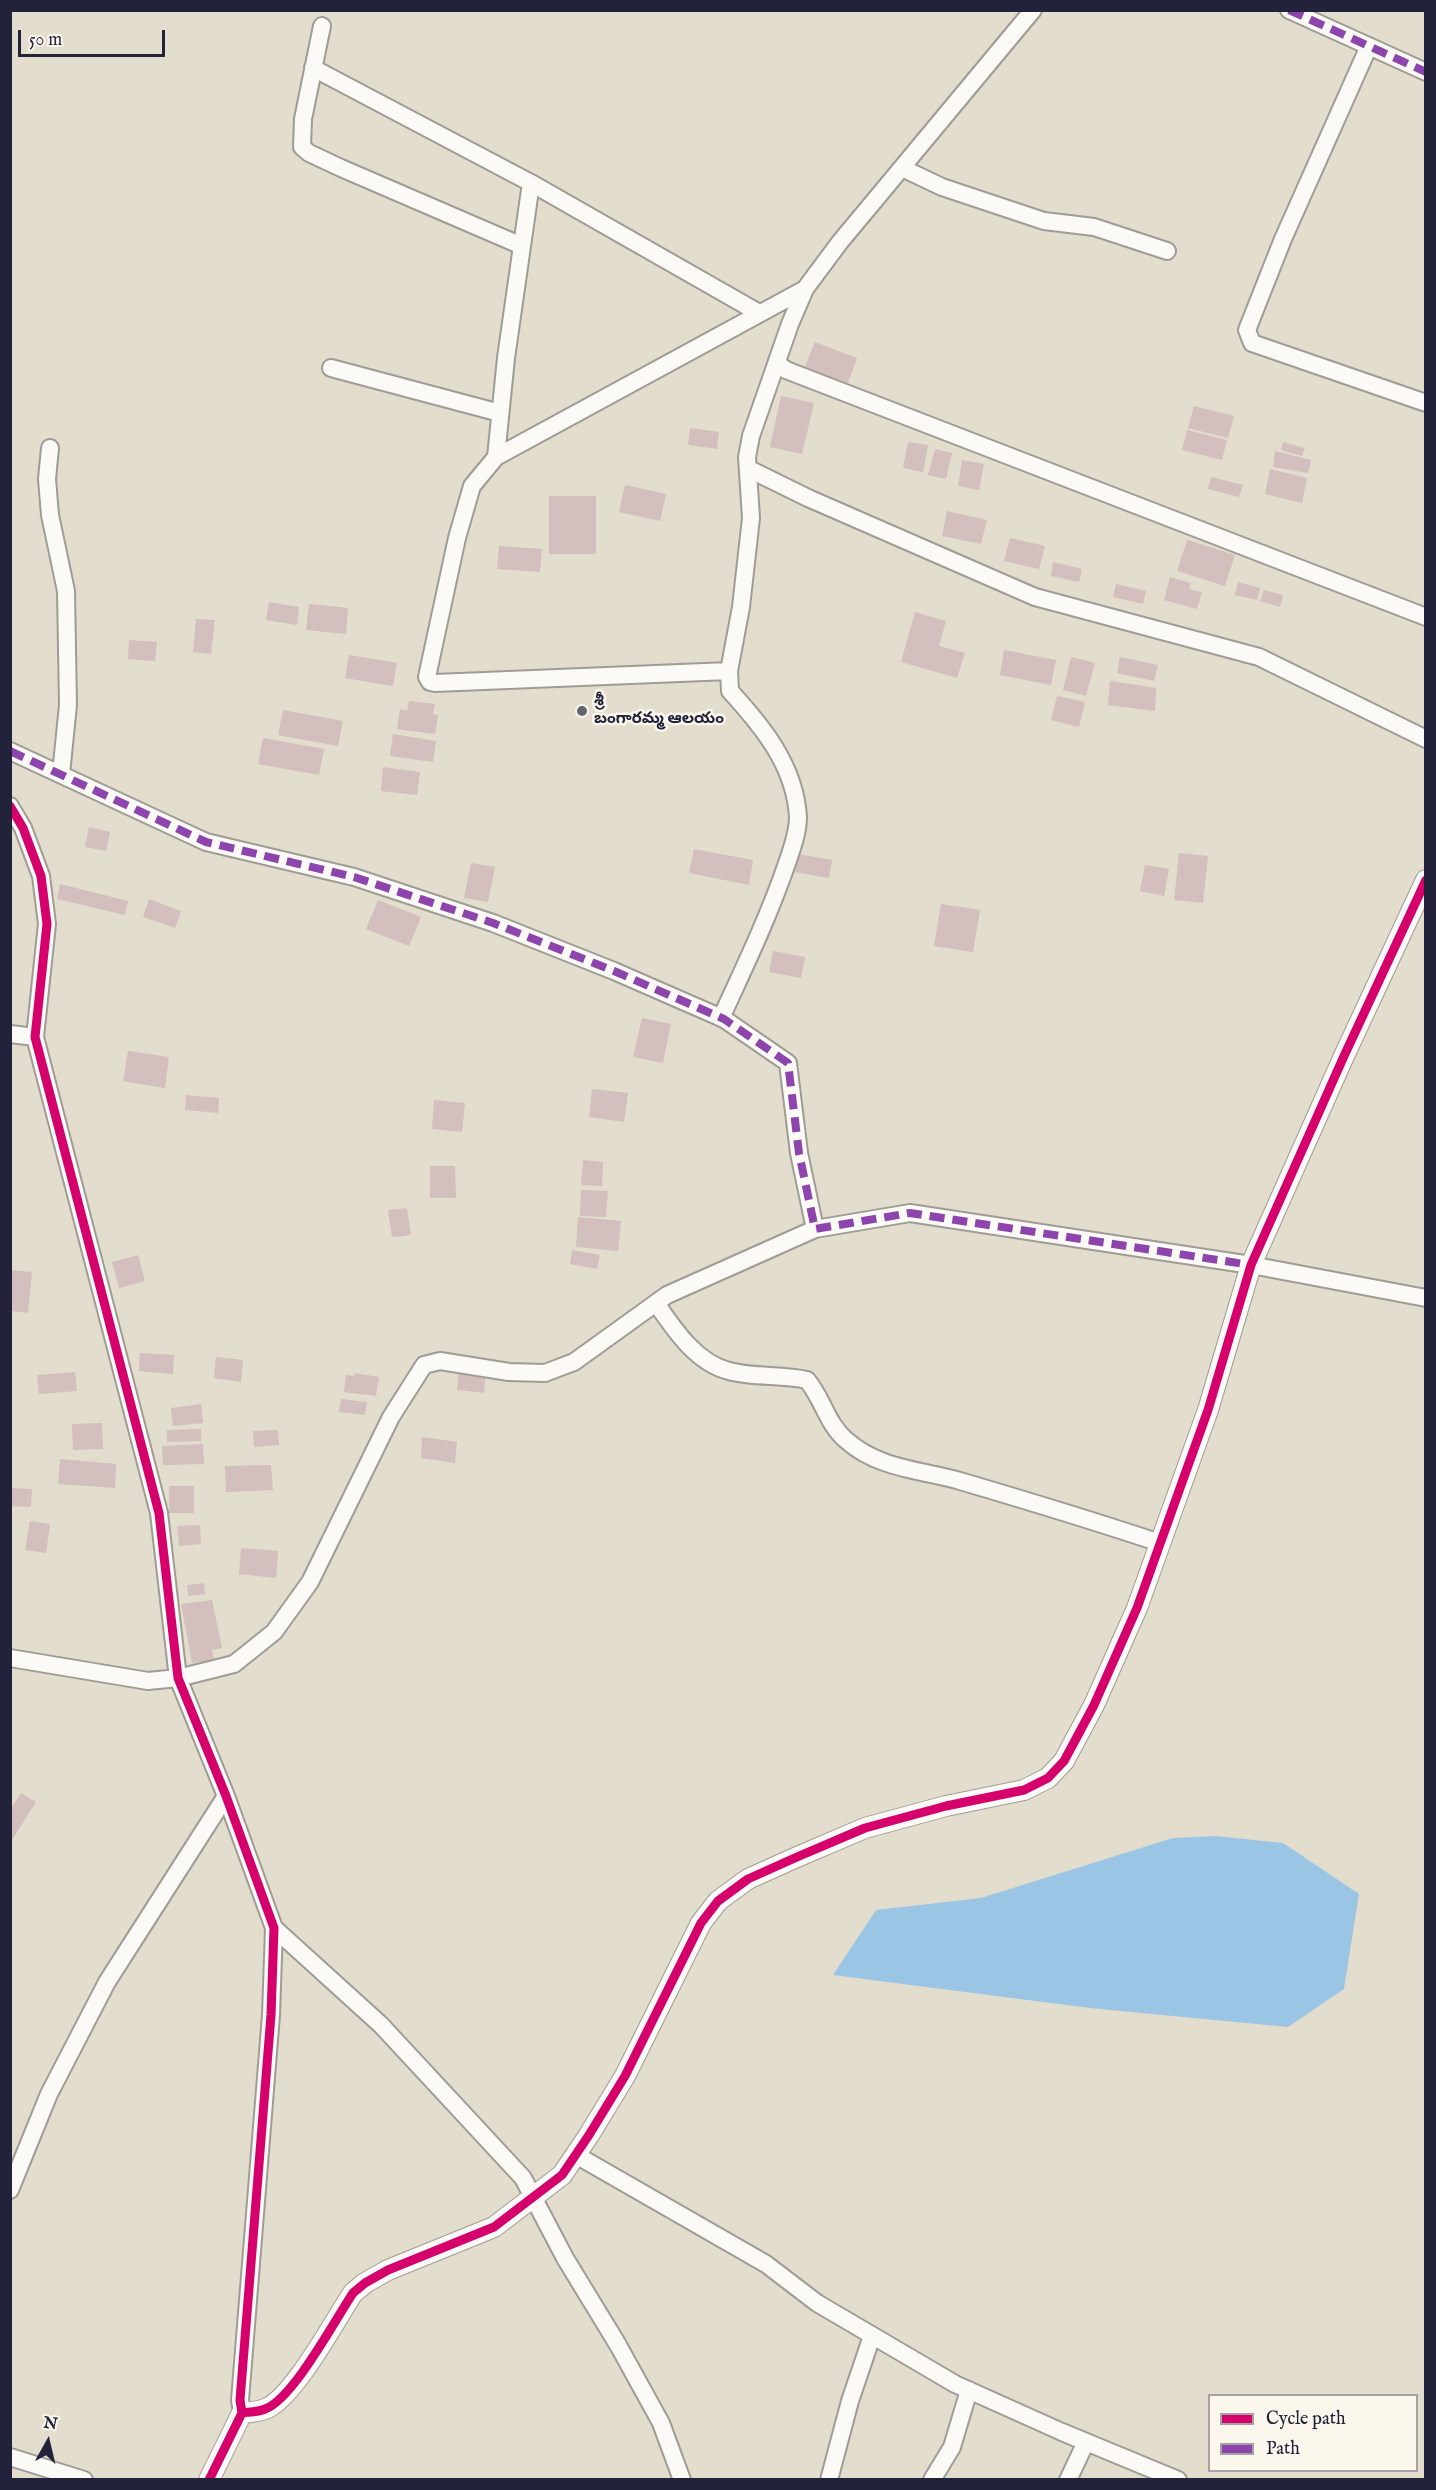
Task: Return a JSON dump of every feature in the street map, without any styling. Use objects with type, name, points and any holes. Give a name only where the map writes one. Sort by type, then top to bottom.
[{"type":"street","points":[[721,1018],[775,899],[794,841],[798,819],[793,791],[782,758],[762,725],[730,691],[729,671],[741,608],[751,518],[747,457],[751,436],[790,324],[805,289],[840,242],[1033,10]]},
{"type":"street","points":[[1289,10],[1425,72]]},
{"type":"street","points":[[322,26],[301,135],[302,147],[309,153],[522,246]]},
{"type":"street","points":[[1369,46],[1283,239],[1247,330],[1251,343],[1425,403]]},
{"type":"street","points":[[313,68],[531,183],[759,313]]},
{"type":"street","points":[[902,168],[942,187],[1044,221],[1094,227],[1167,251]]},
{"type":"street","points":[[496,457],[531,183]]},
{"type":"street","points":[[729,671],[428,681],[457,538],[472,486],[496,457],[805,289]]},
{"type":"street","points":[[777,363],[786,370],[1425,618]]},
{"type":"street","points":[[331,368],[500,413]]},
{"type":"street","points":[[50,448],[47,479],[50,515],[66,591],[68,705],[61,774]]},
{"type":"street","points":[[748,469],[808,498],[1035,597],[1259,657],[1425,739]]},
{"type":"street","points":[[10,751],[206,842],[354,877],[493,923],[721,1018],[788,1063],[799,1153],[815,1228]]},
{"type":"street","points":[[10,806],[23,828],[41,876],[47,924],[35,1037],[159,1513],[178,1678],[226,1796],[274,1928],[271,2015],[240,2400],[242,2413],[208,2480]]},
{"type":"street","points":[[242,2413],[266,2409],[280,2399],[296,2381],[353,2293],[365,2283],[415,2258],[454,2245],[494,2227],[534,2199],[562,2175],[625,2076],[701,1923],[718,1901],[748,1879],[865,1828],[946,1806],[1024,1790],[1048,1778],[1064,1761],[1094,1705],[1137,1608],[1208,1410],[1251,1265],[1425,880]]},
{"type":"street","points":[[10,1034],[35,1037]]},
{"type":"street","points":[[10,1658],[148,1681],[178,1678],[234,1664],[274,1632],[310,1582],[392,1417],[412,1381],[424,1365],[440,1361],[509,1372],[545,1372],[574,1362],[667,1295],[815,1228],[910,1213],[1251,1265],[1425,1298]]},
{"type":"street","points":[[656,1303],[677,1333],[708,1361],[728,1371],[807,1380],[818,1392],[833,1426],[846,1440],[866,1454],[903,1469],[957,1480],[1161,1543]]},
{"type":"street","points":[[10,2190],[49,2094],[107,1982],[226,1796]]},
{"type":"street","points":[[274,1928],[381,2025],[523,2178],[565,2258],[618,2345],[661,2423],[682,2480]]},
{"type":"street","points":[[576,2155],[766,2264],[817,2303],[969,2390],[1178,2480]]},
{"type":"street","points":[[829,2480],[850,2401],[872,2336]]},
{"type":"street","points":[[932,2480],[952,2447],[969,2390]]},
{"type":"street","points":[[1068,2480],[1086,2442]]},
{"type":"street","points":[[10,2457],[84,2480]]},
{"type":"water","points":[[1216,1836],[1283,1843],[1359,1894],[1344,1989],[1288,2027],[1090,2008],[833,1975],[876,1910],[981,1898],[1173,1838]]},
{"type":"building","points":[[815,342],[857,358],[848,383],[805,367]]},
{"type":"building","points":[[781,396],[814,403],[802,454],[770,447]]},
{"type":"building","points":[[1194,406],[1234,416],[1228,438],[1188,428]]},
{"type":"building","points":[[690,428],[719,432],[717,449],[688,445]]},
{"type":"building","points":[[1187,430],[1227,440],[1222,460],[1182,450]]},
{"type":"building","points":[[908,442],[928,445],[923,472],[903,468]]},
{"type":"building","points":[[1283,442],[1305,448],[1302,456],[1281,450]]},
{"type":"building","points":[[935,449],[952,453],[946,479],[928,475]]},
{"type":"building","points":[[1275,451],[1311,460],[1308,473],[1273,467]]},
{"type":"building","points":[[962,460],[984,464],[979,490],[958,486]]},
{"type":"building","points":[[1270,469],[1307,478],[1302,503],[1265,494]]},
{"type":"building","points":[[1211,477],[1243,485],[1239,497],[1208,489]]},
{"type":"building","points":[[625,485],[666,494],[660,521],[619,512]]},
{"type":"building","points":[[549,496],[596,496],[596,554],[549,554]]},
{"type":"building","points":[[947,511],[987,520],[981,544],[942,536]]},
{"type":"building","points":[[1010,538],[1045,546],[1039,569],[1004,561]]},
{"type":"building","points":[[1187,540],[1235,555],[1225,586],[1177,571]]},
{"type":"building","points":[[499,546],[542,549],[540,572],[497,569]]},
{"type":"building","points":[[1053,562],[1082,569],[1079,582],[1051,576]]},
{"type":"building","points":[[1170,577],[1191,583],[1189,589],[1202,592],[1197,609],[1164,600]]},
{"type":"building","points":[[1238,582],[1260,588],[1257,600],[1235,595]]},
{"type":"building","points":[[1116,584],[1146,591],[1143,604],[1113,597]]},
{"type":"building","points":[[1264,590],[1283,595],[1280,607],[1260,601]]},
{"type":"building","points":[[269,602],[299,607],[297,625],[266,620]]},
{"type":"building","points":[[309,604],[348,608],[346,634],[306,630]]},
{"type":"building","points":[[915,612],[946,621],[939,646],[965,653],[957,678],[901,662]]},
{"type":"building","points":[[196,619],[215,620],[211,654],[193,652]]},
{"type":"building","points":[[129,640],[157,642],[155,661],[128,659]]},
{"type":"building","points":[[1004,650],[1056,660],[1051,685],[1000,675]]},
{"type":"building","points":[[349,655],[397,663],[393,686],[345,678]]},
{"type":"building","points":[[1071,657],[1095,663],[1086,696],[1063,690]]},
{"type":"building","points":[[1120,657],[1158,665],[1154,681],[1117,673]]},
{"type":"building","points":[[1110,681],[1156,688],[1155,711],[1108,705]]},
{"type":"building","points":[[1057,696],[1085,702],[1079,727],[1051,720]]},
{"type":"building","points":[[409,701],[435,704],[433,714],[438,715],[435,734],[397,729],[400,709],[407,711]]},
{"type":"building","points":[[283,710],[343,721],[338,746],[278,735]]},
{"type":"building","points":[[393,734],[436,741],[433,762],[390,756]]},
{"type":"building","points":[[263,738],[324,749],[319,775],[258,764]]},
{"type":"building","points":[[383,767],[420,772],[417,795],[381,791]]},
{"type":"building","points":[[89,827],[110,832],[106,851],[85,847]]},
{"type":"building","points":[[694,849],[753,860],[749,885],[689,873]]},
{"type":"building","points":[[1179,853],[1208,856],[1203,903],[1174,900]]},
{"type":"building","points":[[798,854],[832,860],[829,878],[795,872]]},
{"type":"building","points":[[471,863],[495,867],[488,902],[464,898]]},
{"type":"building","points":[[1145,865],[1169,869],[1164,896],[1140,891]]},
{"type":"building","points":[[60,884],[128,901],[125,915],[57,899]]},
{"type":"building","points":[[149,899],[181,911],[175,928],[143,917]]},
{"type":"building","points":[[378,900],[421,917],[409,946],[366,929]]},
{"type":"building","points":[[941,904],[980,910],[973,952],[934,946]]},
{"type":"building","points":[[773,951],[805,957],[801,978],[769,972]]},
{"type":"building","points":[[642,1018],[671,1024],[663,1063],[633,1057]]},
{"type":"building","points":[[128,1051],[169,1057],[165,1088],[123,1081]]},
{"type":"building","points":[[592,1089],[628,1093],[624,1122],[589,1117]]},
{"type":"building","points":[[186,1095],[219,1098],[218,1113],[185,1110]]},
{"type":"building","points":[[434,1100],[465,1103],[462,1132],[432,1129]]},
{"type":"building","points":[[583,1160],[603,1162],[602,1186],[581,1185]]},
{"type":"building","points":[[430,1166],[455,1166],[456,1198],[430,1198]]},
{"type":"building","points":[[581,1190],[608,1191],[606,1217],[580,1216]]},
{"type":"building","points":[[407,1208],[411,1235],[392,1237],[388,1210]]},
{"type":"building","points":[[578,1217],[621,1221],[618,1251],[576,1247]]},
{"type":"building","points":[[572,1250],[600,1255],[597,1269],[570,1264]]},
{"type":"building","points":[[138,1255],[145,1281],[119,1288],[112,1262]]},
{"type":"building","points":[[10,1270],[32,1272],[28,1313],[10,1311]]},
{"type":"building","points":[[140,1353],[174,1355],[173,1374],[139,1371]]},
{"type":"building","points":[[216,1357],[243,1360],[241,1382],[214,1378]]},
{"type":"building","points":[[459,1368],[486,1371],[484,1393],[457,1390]]},
{"type":"building","points":[[75,1372],[77,1391],[39,1394],[37,1375]]},
{"type":"building","points":[[354,1373],[379,1377],[376,1396],[344,1392],[346,1375],[354,1376]]},
{"type":"building","points":[[341,1399],[367,1402],[365,1415],[339,1412]]},
{"type":"building","points":[[201,1404],[203,1423],[173,1426],[171,1408]]},
{"type":"building","points":[[102,1423],[103,1449],[73,1450],[72,1424]]},
{"type":"building","points":[[201,1429],[201,1441],[167,1442],[167,1430]]},
{"type":"building","points":[[278,1430],[279,1445],[254,1447],[253,1431]]},
{"type":"building","points":[[422,1437],[457,1442],[455,1463],[421,1458]]},
{"type":"building","points":[[203,1444],[204,1464],[163,1465],[162,1446]]},
{"type":"building","points":[[60,1459],[116,1464],[115,1488],[58,1484]]},
{"type":"building","points":[[271,1465],[273,1490],[226,1492],[225,1466]]},
{"type":"building","points":[[169,1486],[194,1486],[194,1513],[169,1513]]},
{"type":"building","points":[[10,1488],[32,1489],[31,1507],[10,1506]]},
{"type":"building","points":[[30,1521],[50,1524],[46,1553],[25,1550]]},
{"type":"building","points":[[200,1525],[201,1544],[179,1546],[177,1526]]},
{"type":"building","points":[[241,1548],[278,1551],[276,1578],[239,1574]]},
{"type":"building","points":[[204,1583],[205,1594],[188,1596],[187,1585]]},
{"type":"building","points":[[212,1600],[222,1648],[212,1650],[214,1660],[192,1663],[181,1604]]},
{"type":"building","points":[[21,1793],[36,1802],[10,1843],[10,1810]]},
{"type":"marked path","points":[[1289,10],[1426,72]]},
{"type":"marked path","points":[[10,751],[206,842],[354,877],[493,923],[614,971],[724,1019],[788,1063],[799,1153],[815,1229],[910,1213],[1251,1265]]},
{"type":"cycle path","points":[[10,806],[23,828],[41,876],[47,924],[35,1037],[159,1513],[178,1678],[226,1796],[274,1928],[271,2015],[240,2400],[242,2413],[209,2480]]},
{"type":"cycle path","points":[[242,2413],[265,2409],[288,2390],[313,2357],[353,2293],[365,2283],[388,2270],[494,2227],[562,2175],[625,2076],[701,1923],[718,1901],[748,1879],[865,1828],[946,1806],[1024,1790],[1048,1778],[1064,1761],[1094,1705],[1137,1608],[1208,1410],[1251,1265],[1344,1056],[1426,880]]},
{"type":"place","name":"శ్రీ బంగారమ్మ ఆలయం","points":[[582,711]]}]
